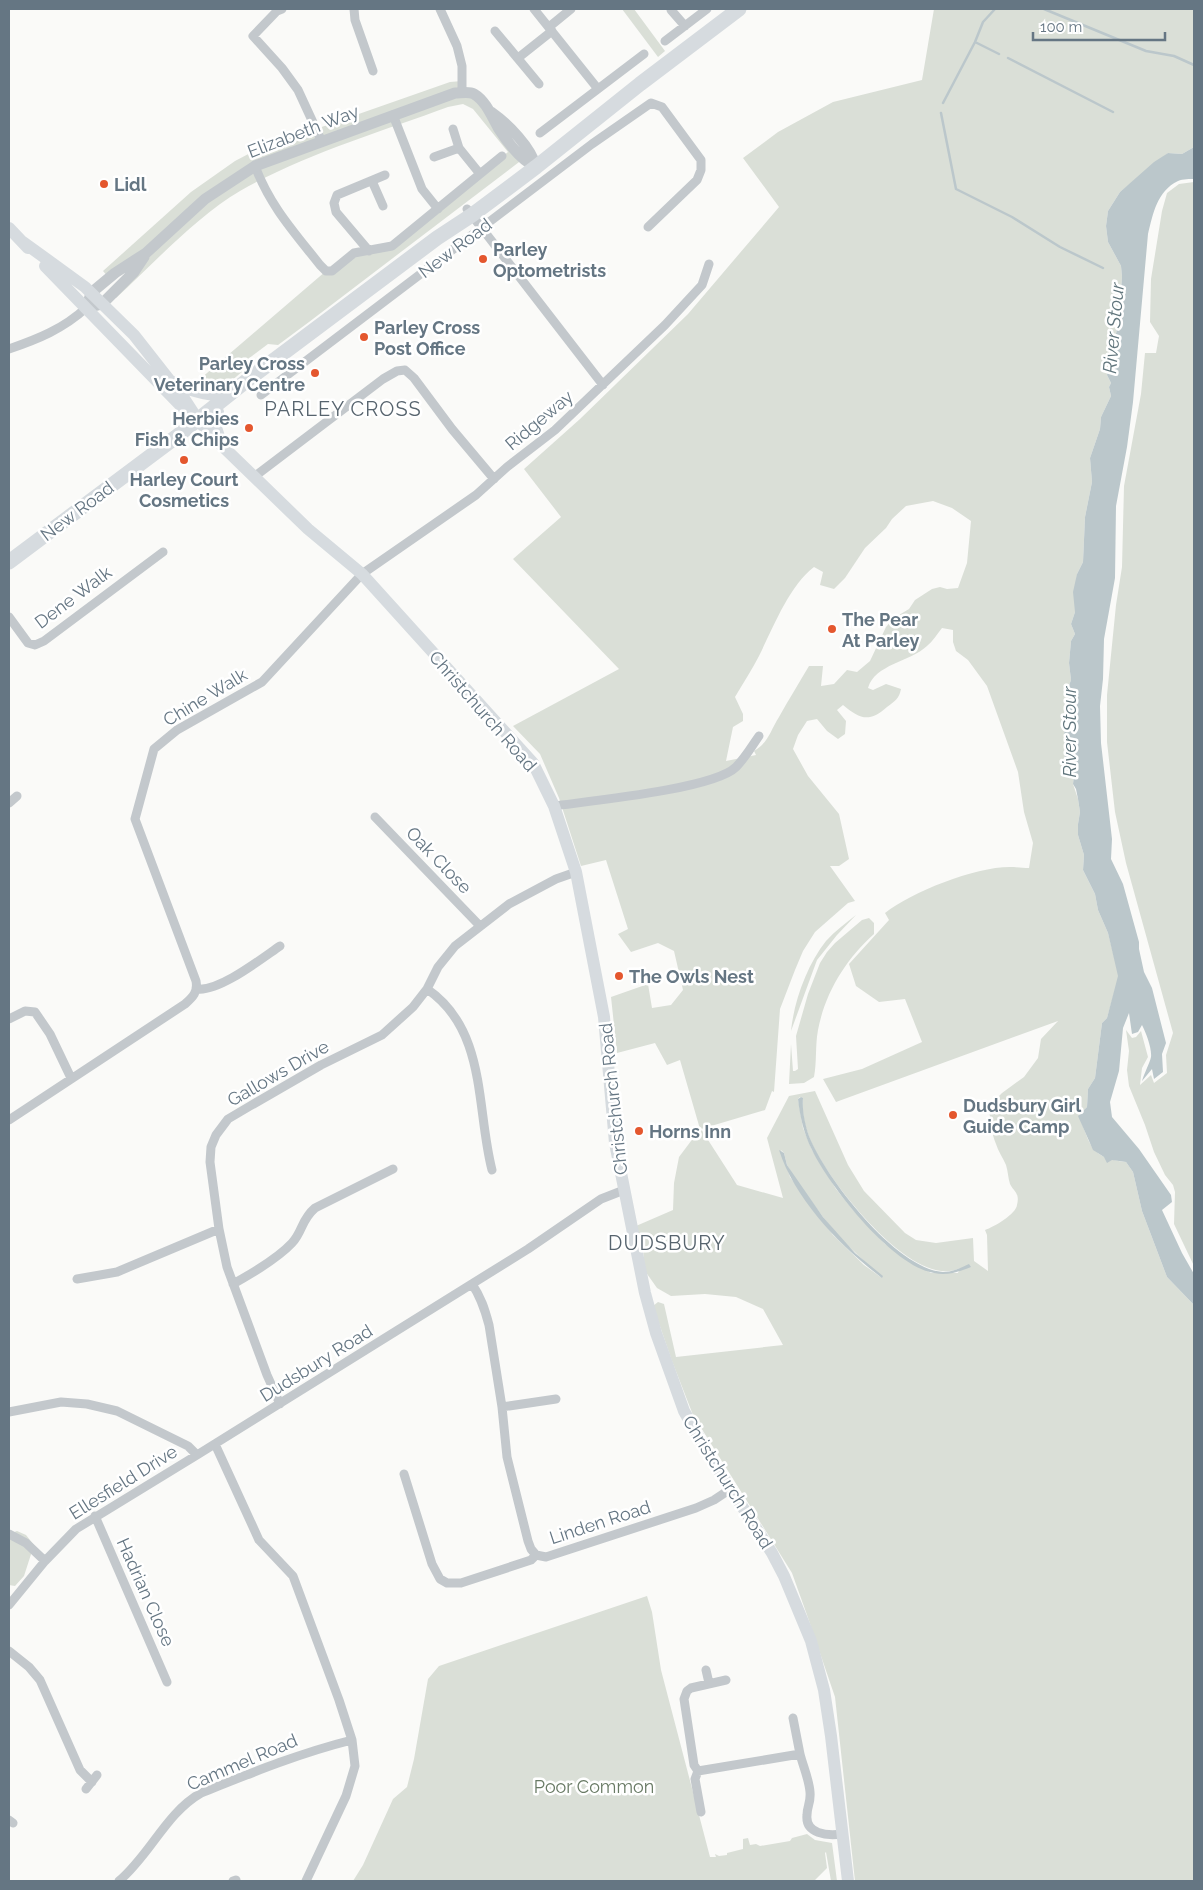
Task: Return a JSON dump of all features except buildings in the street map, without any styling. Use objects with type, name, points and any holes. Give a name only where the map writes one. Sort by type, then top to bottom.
[{"type":"main road","name":"New Road","points":[[200,422],[228,396],[437,238],[577,125],[640,84],[734,10]]},
{"type":"main road","name":"Christchurch Road","points":[[9,228],[179,405],[200,422]]},
{"type":"main road","name":"Christchurch Road","points":[[23,242],[79,282],[134,335],[200,422],[225,449],[308,529],[362,574],[533,763],[554,806],[576,872],[604,1017],[615,1143],[645,1293],[656,1333],[684,1411],[706,1450],[772,1553],[784,1576],[811,1641],[827,1708],[848,1881]]},
{"type":"main road","name":"New Road","points":[[9,562],[170,442],[218,412],[308,343],[347,306]]},
{"type":"main road","points":[[168,379],[184,388],[197,392],[228,396]]},
{"type":"main road","points":[[218,412],[215,424],[216,430],[225,449]]},
{"type":"street","points":[[282,9],[277,11],[253,36],[282,68],[298,90],[322,142]]},
{"type":"street","points":[[354,9],[355,20],[373,71]]},
{"type":"street","points":[[440,9],[458,46],[462,66],[462,92],[474,94],[490,111],[499,129],[532,162]]},
{"type":"street","points":[[534,9],[598,89]]},
{"type":"street","points":[[518,58],[571,9]]},
{"type":"street","points":[[665,41],[707,9]]},
{"type":"street","points":[[672,10],[685,26]]},
{"type":"street","points":[[495,31],[539,84]]},
{"type":"street","points":[[540,132],[644,54]]},
{"type":"street","name":"Elizabeth Way","points":[[91,293],[115,272],[146,253],[205,199],[255,166],[462,92]]},
{"type":"street","name":"New Road","points":[[261,395],[592,144],[651,103],[662,107],[701,160],[701,170],[697,180],[648,227]]},
{"type":"street","points":[[394,115],[422,189],[438,209]]},
{"type":"street","points":[[453,129],[459,148],[480,174]]},
{"type":"street","points":[[434,157],[459,148]]},
{"type":"street","points":[[255,166],[263,188],[273,205],[320,266],[326,271],[332,271],[354,253],[392,246],[502,156]]},
{"type":"street","points":[[369,251],[336,212],[334,202],[337,195],[385,176]]},
{"type":"street","points":[[372,181],[383,206]]},
{"type":"street","points":[[470,212],[603,385]]},
{"type":"street","name":"Elizabeth Way","points":[[102,304],[134,272],[146,253]]},
{"type":"street","name":"Ridgeway","points":[[362,574],[476,495],[507,467],[555,430],[665,325],[702,285],[709,264]]},
{"type":"street","points":[[86,308],[91,293]]},
{"type":"street","points":[[9,349],[40,339],[64,326],[86,308],[102,304]]},
{"type":"street","points":[[254,477],[383,378],[398,370],[405,370],[414,378],[452,429],[494,479]]},
{"type":"street","name":"Dene Walk","points":[[9,617],[28,643],[35,645],[44,641],[162,552]]},
{"type":"street","name":"Chine Walk","points":[[196,990],[196,981],[135,819],[154,749],[177,730],[262,682],[362,574]]},
{"type":"street","points":[[554,806],[640,794],[709,780],[735,768],[759,736]]},
{"type":"street","points":[[9,803],[17,796]]},
{"type":"street","name":"Oak Close","points":[[374,817],[480,926]]},
{"type":"street","name":"Gallows Drive","points":[[280,1404],[267,1375],[227,1267],[218,1229],[210,1162],[211,1147],[221,1127],[228,1119],[321,1065],[382,1035],[413,1007],[427,989],[438,966],[455,946],[509,904],[556,878],[576,872]]},
{"type":"street","points":[[9,1120],[184,1004],[193,997],[196,990],[205,990],[244,971],[280,946]]},
{"type":"street","points":[[427,989],[446,1005],[463,1030],[475,1062],[492,1170]]},
{"type":"street","points":[[9,1018],[25,1011],[35,1012],[50,1034],[72,1078]]},
{"type":"street","points":[[234,1284],[253,1273],[290,1245],[298,1236],[307,1215],[315,1208],[393,1169]]},
{"type":"street","name":"Dudsbury Road","points":[[197,1455],[472,1284],[601,1200],[624,1190]]},
{"type":"street","points":[[77,1279],[117,1272],[218,1229]]},
{"type":"street","name":"Linden Road","points":[[472,1284],[484,1305],[489,1325],[502,1407],[509,1470],[528,1541],[531,1550],[536,1555],[546,1557],[696,1508],[714,1500],[732,1488]]},
{"type":"street","points":[[502,1407],[556,1399]]},
{"type":"street","points":[[9,1412],[62,1402],[87,1404],[117,1411],[188,1446],[197,1455]]},
{"type":"street","points":[[215,1444],[259,1540],[293,1576],[352,1740],[355,1766],[346,1796],[306,1881]]},
{"type":"street","name":"Ellesfield Drive","points":[[9,1605],[45,1561],[76,1529],[197,1455]]},
{"type":"street","points":[[404,1474],[432,1564],[440,1578],[447,1583],[461,1583],[531,1560],[536,1555]]},
{"type":"street","name":"Hadrian Close","points":[[96,1516],[167,1682]]},
{"type":"street","points":[[9,1534],[26,1543],[45,1561]]},
{"type":"street","points":[[9,1652],[30,1667],[40,1680],[80,1770],[92,1782]]},
{"type":"street","points":[[706,1670],[709,1683]]},
{"type":"street","points":[[698,1771],[694,1765],[684,1699],[687,1691],[691,1688],[726,1680]]},
{"type":"street","points":[[793,1718],[800,1754],[810,1789],[810,1805],[807,1812],[807,1820],[810,1827],[817,1833],[842,1834]]},
{"type":"street","name":"Cammel Road","points":[[119,1881],[134,1868],[180,1807],[190,1799],[282,1761],[316,1749],[352,1740]]},
{"type":"street","points":[[698,1771],[800,1754]]},
{"type":"street","points":[[698,1771],[695,1779],[701,1812]]},
{"type":"green space","points":[[622,9],[634,9],[665,51],[658,57]]},
{"type":"green space","points":[[934,9],[1194,9],[1194,147],[1182,154],[1168,153],[1120,192],[1108,211],[1106,226],[1108,242],[1121,266],[1119,320],[1107,375],[1111,383],[1109,387],[1111,396],[1101,417],[1100,429],[1090,458],[1092,482],[1085,517],[1083,562],[1077,574],[1075,612],[1071,624],[1075,634],[1071,641],[1069,663],[1071,680],[1067,691],[1070,704],[1064,734],[1065,764],[1071,768],[1074,775],[1073,784],[1080,812],[1078,835],[1084,855],[1083,870],[1095,894],[1098,910],[1108,933],[1119,976],[1107,1018],[1102,1023],[1095,1078],[1088,1089],[1087,1107],[1079,1116],[1090,1143],[1098,1154],[1126,1162],[1133,1172],[1142,1211],[1167,1277],[1194,1305],[1194,1881],[855,1881],[835,1697],[807,1615],[792,1573],[693,1415],[653,1306],[658,1302],[664,1304],[676,1357],[783,1345],[763,1309],[736,1297],[705,1294],[671,1296],[657,1288],[645,1271],[643,1250],[636,1226],[673,1210],[674,1183],[679,1157],[700,1129],[680,1060],[667,1065],[655,1043],[617,1053],[611,997],[648,984],[652,1008],[671,1005],[683,990],[674,951],[658,943],[631,952],[618,934],[628,929],[606,860],[581,866],[559,798],[540,754],[513,726],[619,669],[513,559],[561,517],[524,469],[580,419],[688,314],[779,207],[743,158],[778,132],[833,102],[922,80]],"holes":[[[933,501],[952,508],[971,521],[967,563],[958,588],[947,589],[940,587],[932,589],[915,600],[909,609],[894,618],[886,627],[870,661],[857,672],[847,670],[834,684],[821,686],[823,666],[809,666],[766,740],[754,751],[756,755],[726,761],[733,727],[743,721],[743,714],[735,697],[756,661],[789,596],[805,575],[814,567],[823,572],[820,585],[834,589],[845,578],[865,548],[906,506]],[[942,628],[953,630],[953,642],[956,651],[968,660],[987,686],[1018,772],[1024,812],[1033,843],[1029,868],[995,868],[962,876],[927,889],[885,913],[889,920],[849,964],[856,986],[879,1002],[905,999],[922,1042],[862,1069],[823,1079],[836,1102],[1058,1021],[1041,1039],[1038,1058],[1024,1077],[1002,1093],[989,1106],[994,1139],[1006,1165],[1010,1184],[1017,1195],[1018,1201],[1016,1209],[1009,1216],[985,1230],[987,1235],[988,1271],[974,1261],[973,1238],[936,1243],[916,1240],[905,1233],[864,1191],[848,1165],[815,1091],[789,1096],[767,1138],[783,1198],[737,1185],[701,1129],[765,1110],[772,1091],[774,1092],[780,1009],[803,951],[815,932],[848,903],[855,901],[830,866],[839,866],[849,859],[839,814],[808,776],[793,749],[798,735],[807,721],[817,719],[827,731],[838,739],[845,734],[846,721],[837,710],[843,705],[860,716],[865,717],[881,712],[896,700],[901,689],[886,684],[873,690],[868,688],[872,680],[885,668],[912,656],[929,644]],[[800,1097],[803,1098],[805,1125],[815,1150],[839,1186],[877,1231],[899,1250],[920,1264],[941,1271],[960,1268],[958,1273],[931,1273],[885,1244],[853,1210],[836,1189],[812,1150],[803,1128],[798,1099]],[[781,1150],[796,1180],[823,1217],[840,1238],[882,1278],[864,1265],[833,1235],[790,1177]]]},
{"type":"green space","points":[[462,81],[523,159],[278,345],[268,344],[248,359],[243,371],[230,382],[210,387],[193,385],[326,271],[354,253],[392,246],[508,152],[473,109],[463,104],[448,107],[316,155],[264,178],[224,201],[208,213],[116,298],[112,294],[145,254],[109,278],[103,271],[191,192],[235,161],[256,150],[450,82]]},
{"type":"green space","points":[[1194,182],[1194,1266],[1174,1224],[1175,1192],[1173,1185],[1165,1175],[1154,1152],[1129,1086],[1127,1070],[1129,1051],[1126,1030],[1132,1038],[1136,1037],[1141,1031],[1148,1057],[1142,1068],[1140,1085],[1151,1075],[1154,1083],[1167,1073],[1166,1055],[1173,1033],[1126,863],[1115,812],[1107,742],[1107,695],[1116,605],[1122,567],[1124,486],[1141,394],[1145,353],[1156,353],[1159,336],[1150,322],[1151,279],[1162,211],[1167,193],[1179,184]]},
{"type":"green space","points":[[856,915],[817,960],[791,1031],[798,996],[813,961],[826,941]]},
{"type":"green space","points":[[869,918],[874,923],[874,934],[854,954],[838,978],[821,1016],[814,1077],[804,1083],[789,1084],[791,1044],[793,1071],[795,1071],[798,1069],[796,1036],[808,994],[820,963],[835,943],[862,920]]},
{"type":"green space","points":[[17,1531],[26,1535],[34,1545],[24,1576],[15,1586],[9,1585],[9,1534]]},
{"type":"green space","name":"Poor Common","points":[[647,1596],[652,1612],[661,1670],[710,1857],[716,1857],[715,1854],[719,1856],[727,1855],[727,1853],[743,1849],[743,1839],[748,1838],[750,1845],[756,1844],[760,1846],[790,1841],[792,1838],[807,1834],[815,1840],[832,1843],[837,1881],[831,1881],[826,1852],[827,1868],[814,1881],[353,1881],[363,1865],[393,1799],[407,1787],[414,1759],[428,1679],[439,1666]]},
{"type":"water","name":"River Stour","points":[[1194,147],[1194,179],[1178,181],[1165,191],[1157,204],[1148,234],[1133,402],[1116,506],[1115,578],[1104,639],[1100,706],[1101,743],[1112,839],[1111,859],[1123,884],[1139,942],[1144,972],[1152,988],[1166,1043],[1162,1054],[1163,1072],[1154,1079],[1152,1069],[1142,1081],[1151,1057],[1151,1049],[1142,1025],[1138,1032],[1132,1034],[1129,1013],[1123,1028],[1119,1071],[1110,1102],[1112,1117],[1139,1149],[1171,1195],[1172,1202],[1162,1210],[1194,1274],[1194,1305],[1167,1277],[1142,1211],[1133,1172],[1126,1162],[1112,1160],[1107,1163],[1104,1157],[1093,1150],[1078,1116],[1087,1107],[1088,1089],[1095,1078],[1102,1023],[1107,1018],[1118,976],[1108,933],[1098,910],[1095,894],[1083,870],[1084,855],[1078,835],[1080,812],[1076,789],[1073,784],[1074,775],[1065,764],[1064,734],[1070,704],[1067,691],[1071,680],[1069,663],[1071,641],[1075,634],[1071,624],[1075,612],[1073,592],[1077,574],[1083,562],[1085,517],[1092,482],[1090,458],[1100,429],[1101,417],[1111,396],[1109,387],[1111,383],[1107,375],[1119,320],[1121,266],[1108,242],[1106,226],[1108,211],[1120,192],[1154,162],[1168,153],[1182,154]]},
{"type":"water","points":[[803,1098],[803,1113],[809,1136],[817,1153],[846,1196],[884,1238],[904,1255],[924,1267],[943,1272],[953,1271],[969,1264],[971,1267],[948,1274],[939,1274],[917,1267],[900,1256],[864,1223],[833,1184],[809,1144],[800,1112],[798,1099]]},
{"type":"water","points":[[779,1150],[784,1153],[787,1165],[823,1217],[855,1253],[883,1276],[882,1278],[851,1252],[821,1221],[796,1187],[786,1169]]},
{"type":"waterway","points":[[943,103],[975,42],[983,22],[995,9]]},
{"type":"waterway","points":[[1044,9],[1146,51],[1174,56],[1194,65]]},
{"type":"waterway","points":[[975,42],[999,54]]},
{"type":"waterway","points":[[1008,58],[1113,112]]},
{"type":"waterway","points":[[941,113],[956,189],[1012,217],[1060,247],[1103,268]]},
{"type":"place","name":"Lidl","points":[[104,184]]},
{"type":"place","name":"Parley Optometrists","points":[[483,259]]},
{"type":"place","name":"Parley Cross Post Office","points":[[364,337]]},
{"type":"place","name":"Parley Cross Veterinary Centre","points":[[315,373]]},
{"type":"place","name":"Herbies Fish & Chips","points":[[249,428]]},
{"type":"place","name":"Harley Court Cosmetics","points":[[184,460]]},
{"type":"place","name":"The Pear At Parley","points":[[832,629]]},
{"type":"place","name":"The Owls Nest","points":[[619,976]]},
{"type":"place","name":"Dudsbury Girl Guide Camp","points":[[953,1115]]},
{"type":"place","name":"Horns Inn","points":[[639,1131]]},
{"type":"district","name":"PARLEY CROSS","points":[[343,409]]},
{"type":"district","name":"DUDSBURY","points":[[667,1243]]}]
